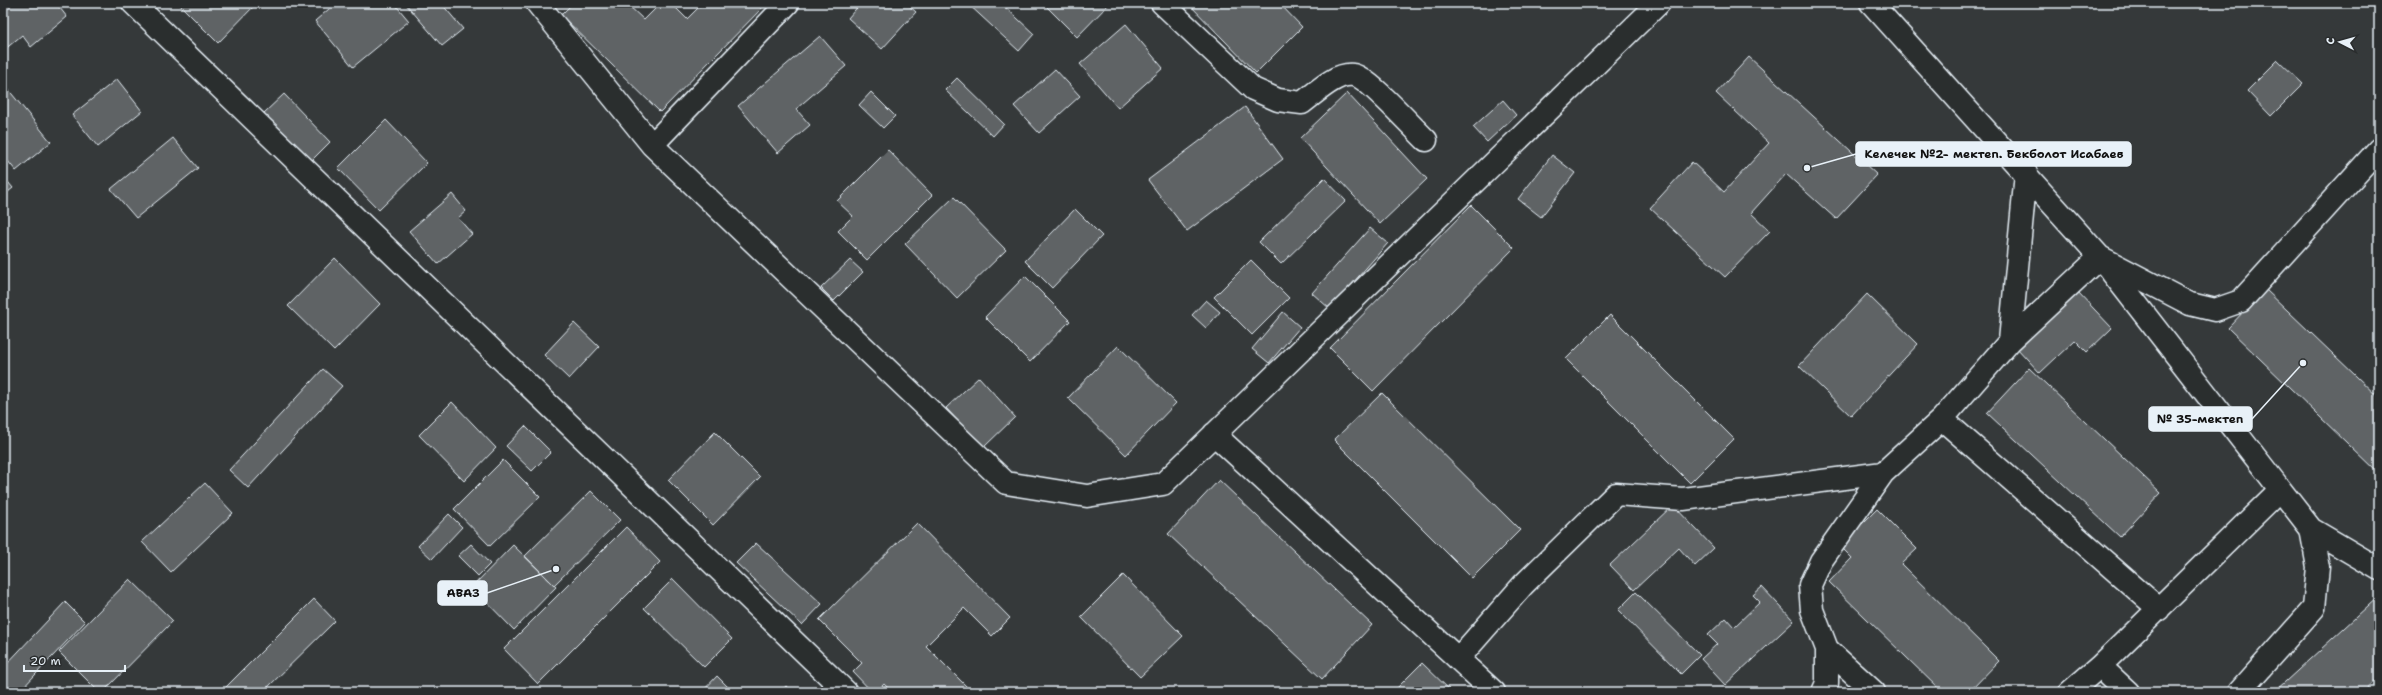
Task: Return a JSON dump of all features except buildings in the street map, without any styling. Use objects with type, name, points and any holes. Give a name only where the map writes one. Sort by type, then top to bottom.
[{"type":"street","points":[[133,3],[846,692]]},
{"type":"street","points":[[536,3],[652,145],[1006,483],[1087,496],[1163,484],[1659,3]]},
{"type":"street","points":[[652,145],[788,3]]},
{"type":"street","points":[[1162,3],[1253,89],[1278,100],[1302,103],[1337,78],[1353,74],[1367,82],[1426,140]]},
{"type":"street","points":[[1871,3],[2100,257],[2311,529],[2379,569]]},
{"type":"street","points":[[2100,257],[2190,304],[2215,310],[2241,301],[2379,149]]},
{"type":"street","points":[[2010,341],[2026,173]]},
{"type":"street","points":[[1823,692],[1827,683],[1827,649],[1812,610],[1810,585],[1821,561],[1883,473],[1942,419],[2010,341],[2100,257]]},
{"type":"street","points":[[1942,419],[2159,609]]},
{"type":"street","points":[[1214,434],[1494,692]]},
{"type":"street","points":[[1458,659],[1523,585],[1616,494],[1683,499],[1883,473]]},
{"type":"street","points":[[2070,692],[2100,666],[2280,490]]},
{"type":"street","points":[[2239,692],[2314,608],[2318,567],[2311,529]]},
{"type":"street","points":[[1827,649],[1874,692]]},
{"type":"street","points":[[2100,666],[2128,692]]},
{"type":"place","name":"Келечек №2- мектеп. Бекболот Исабаев","points":[[1807,168]]},
{"type":"place","name":"№ 35-мектеп","points":[[2303,363]]},
{"type":"place","name":"АВАЗ","points":[[556,569]]}]
